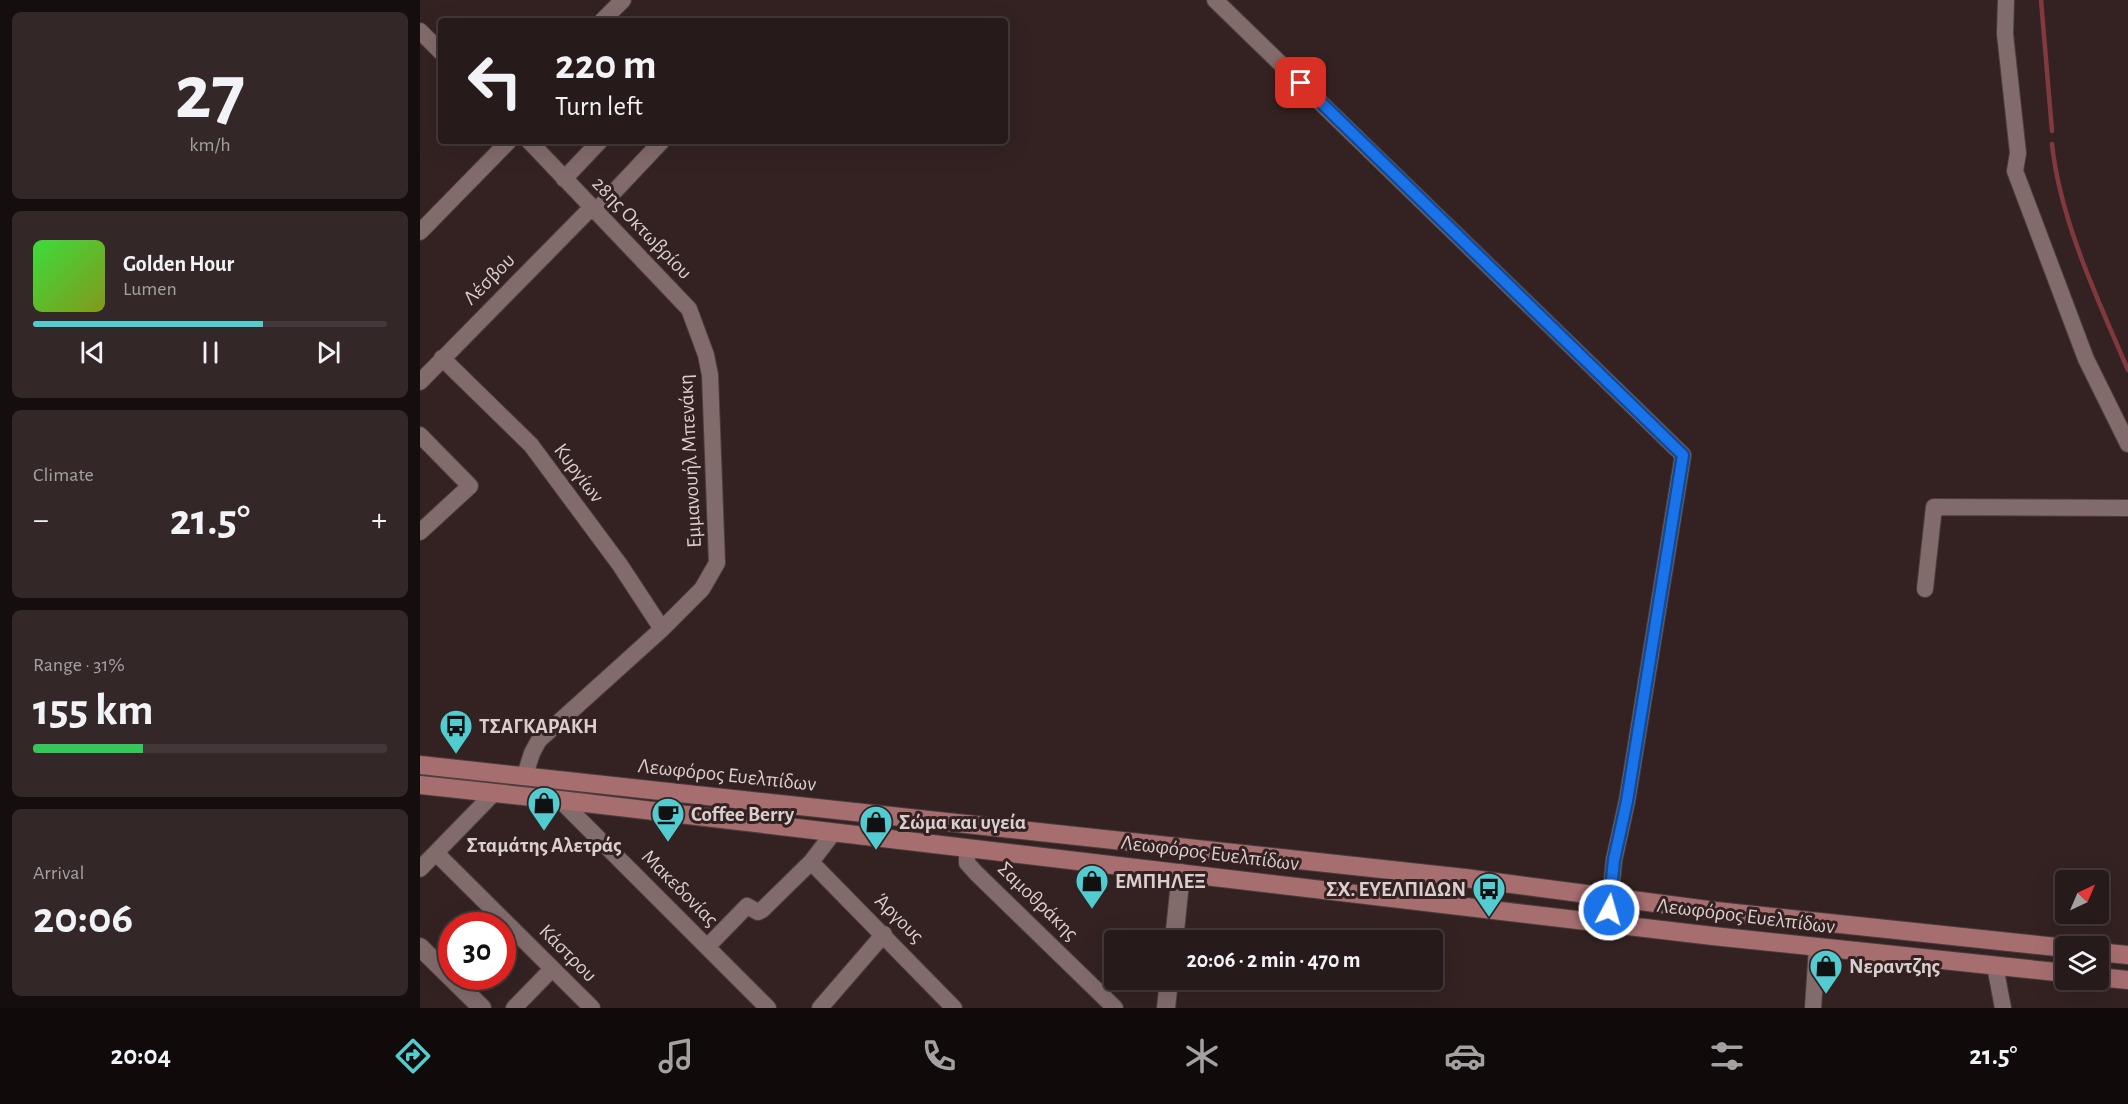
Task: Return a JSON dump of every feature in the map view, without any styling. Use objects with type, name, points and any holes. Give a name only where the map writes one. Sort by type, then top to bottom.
[{"type":"main road","name":"Λεωφόρος Ευελπίδων","points":[[420,765],[1466,878],[1610,898],[2055,947]]},
{"type":"main road","name":"Λεωφόρος Ευελπίδων","points":[[420,786],[560,800],[1608,923],[2055,973]]},
{"type":"main road","points":[[2109,953],[2128,955]]},
{"type":"main road","points":[[2109,978],[2128,980]]},
{"type":"street","points":[[605,18],[623,0]]},
{"type":"street","points":[[1215,0],[1683,455],[1627,801],[1614,860],[1608,923]]},
{"type":"street","points":[[2006,0],[2005,34],[2018,153],[2015,171],[2086,359],[2128,444]]},
{"type":"street","points":[[420,30],[438,49]]},
{"type":"street","points":[[420,232],[506,144]]},
{"type":"street","name":"28ης Οκτωβρίου","points":[[534,144],[593,210],[689,309],[706,355]]},
{"type":"street","points":[[564,179],[597,144]]},
{"type":"street","name":"Λέσβου","points":[[420,382],[659,144]]},
{"type":"street","name":"Εμμανουήλ Μπενάκη","points":[[525,776],[532,753],[539,740],[662,629],[702,589],[717,563],[710,375],[706,355]]},
{"type":"street","name":"Κυργίων","points":[[442,358],[531,445],[620,565],[662,629]]},
{"type":"street","points":[[420,435],[471,486],[420,532]]},
{"type":"street","points":[[1925,589],[1934,507],[2128,508]]},
{"type":"street","points":[[420,869],[494,793]]},
{"type":"street","name":"Μακεδονίας","points":[[560,800],[768,1008]]},
{"type":"street","points":[[707,947],[747,906],[758,912],[762,910],[811,862],[834,832]]},
{"type":"street","name":"Σαμοθράκης","points":[[967,848],[967,863],[976,873],[1115,1008]]},
{"type":"street","name":"Κάστρου","points":[[436,853],[592,1008]]},
{"type":"street","name":"Άργους","points":[[811,862],[954,1008]]},
{"type":"street","points":[[1174,930],[1181,873]]},
{"type":"street","points":[[820,1008],[884,934]]},
{"type":"street","points":[[420,947],[482,1008]]},
{"type":"street","points":[[1813,1008],[1816,947]]},
{"type":"street","points":[[1995,966],[2003,1008]]},
{"type":"street","points":[[514,1008],[552,969]]},
{"type":"street","points":[[1166,1008],[1168,990]]},
{"type":"waterway","points":[[2041,0],[2052,131]]},
{"type":"waterway","points":[[2052,144],[2056,173],[2072,230],[2093,288],[2128,370]]},
{"type":"place","name":"ΤΣΑΓΚΑΡΑΚΗ","points":[[456,755]]},
{"type":"place","name":"Σταμάτης Αλετράς","points":[[544,832]]},
{"type":"place","name":"Coffee Berry","points":[[668,843]]},
{"type":"place","name":"Σώμα και υγεία","points":[[876,851]]},
{"type":"place","name":"ΕΜΠΗΛΕΞ","points":[[1092,910]]},
{"type":"place","name":"ΣΧ. ΕΥΕΛΠΙΔΩΝ","points":[[1489,918]]},
{"type":"place","name":"Νεραντζης","points":[[1826,995]]},
{"type":"route","points":[[1301,83],[1683,455],[1627,801],[1614,860],[1609,910]]}]
